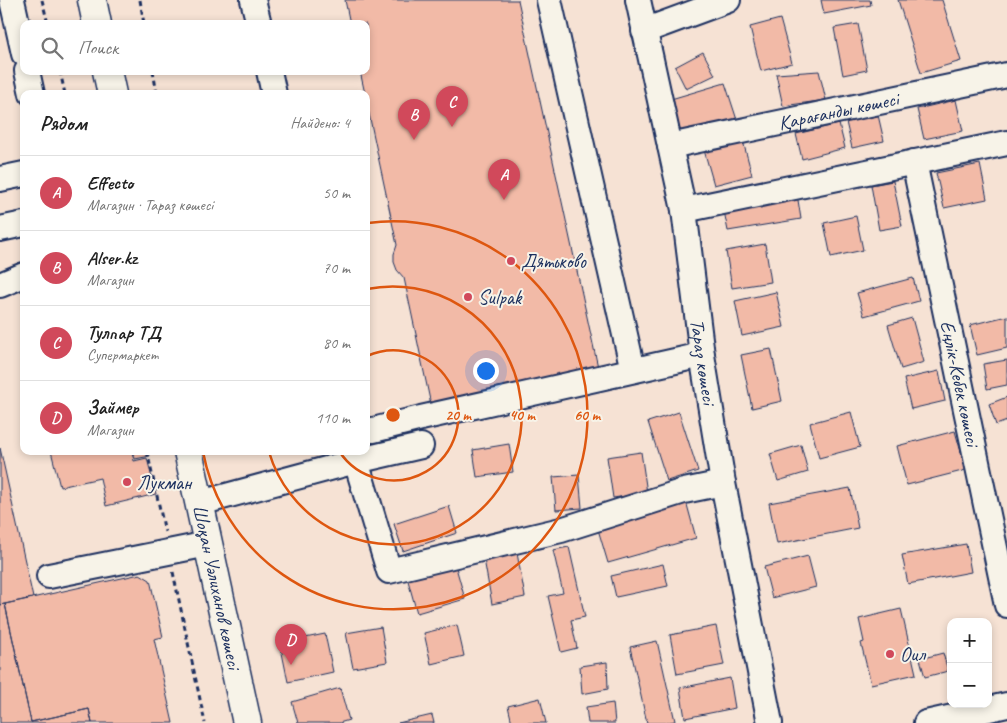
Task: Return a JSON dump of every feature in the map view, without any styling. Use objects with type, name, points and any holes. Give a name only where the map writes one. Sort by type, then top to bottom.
[{"type":"main road","points":[[108,75],[111,90]]},
{"type":"main road","name":"Шоқан Уәлиханов көшесі","points":[[189,455],[246,723]]},
{"type":"street","points":[[12,0],[20,36]]},
{"type":"street","points":[[253,0],[257,20]]},
{"type":"street","points":[[549,0],[632,370]]},
{"type":"street","name":"Тараз көшесі","points":[[638,0],[684,210],[702,355],[722,483],[770,723]]},
{"type":"street","points":[[644,31],[728,0]]},
{"type":"street","points":[[28,75],[31,90]]},
{"type":"street","points":[[270,75],[273,90]]},
{"type":"street","name":"Қарағанды көшесі","points":[[670,146],[1007,75]]},
{"type":"street","points":[[684,210],[1007,143]]},
{"type":"street","name":"Еңлік-Кебек көшесі","points":[[914,162],[1007,606]]},
{"type":"street","points":[[0,179],[20,175]]},
{"type":"street","points":[[0,229],[20,225]]},
{"type":"street","points":[[0,285],[20,277]]},
{"type":"street","points":[[370,430],[702,355]]},
{"type":"street","points":[[200,503],[356,461],[421,446]]},
{"type":"street","points":[[312,473],[325,455]]},
{"type":"street","points":[[356,461],[389,571],[561,530],[684,491],[722,483]]},
{"type":"street","points":[[49,576],[208,544]]},
{"type":"street","points":[[926,723],[1007,705]]},
{"type":"path","points":[[42,0],[47,20]]},
{"type":"path","points":[[140,0],[143,20]]},
{"type":"path","points":[[61,75],[64,90]]},
{"type":"path","points":[[154,75],[156,90]]},
{"type":"path","points":[[148,455],[205,723]]},
{"type":"building","points":[[345,0],[518,0],[599,372],[431,405],[404,278],[397,270],[394,262],[397,245],[370,119],[370,90],[364,90],[361,75],[370,75],[370,20],[349,20]]},
{"type":"building","points":[[821,0],[870,0],[871,5],[824,14]]},
{"type":"building","points":[[898,0],[942,0],[961,61],[921,73]]},
{"type":"building","points":[[780,19],[792,63],[761,71],[750,27]]},
{"type":"building","points":[[858,24],[867,70],[843,75],[834,28]]},
{"type":"building","points":[[703,52],[715,75],[686,89],[675,67]]},
{"type":"building","points":[[819,71],[826,100],[783,106],[776,74]]},
{"type":"building","points":[[725,83],[737,120],[682,137],[671,99]]},
{"type":"building","points":[[956,100],[963,131],[924,139],[917,109]]},
{"type":"building","points":[[878,115],[884,141],[852,148],[846,122]]},
{"type":"building","points":[[839,124],[845,148],[802,159],[796,134]]},
{"type":"building","points":[[743,141],[752,175],[714,185],[704,150]]},
{"type":"building","points":[[980,164],[987,199],[944,208],[936,173]]},
{"type":"building","points":[[893,181],[902,226],[879,230],[871,185]]},
{"type":"building","points":[[797,194],[801,219],[728,231],[723,206]]},
{"type":"building","points":[[856,216],[863,250],[831,257],[824,223]]},
{"type":"building","points":[[765,244],[771,282],[732,288],[726,251]]},
{"type":"building","points":[[913,278],[919,301],[864,316],[857,293]]},
{"type":"building","points":[[776,292],[784,327],[742,336],[735,301]]},
{"type":"building","points":[[1007,316],[1007,348],[977,355],[970,325]]},
{"type":"building","points":[[912,318],[924,362],[901,369],[888,325]]},
{"type":"building","points":[[771,349],[782,401],[752,408],[741,355]]},
{"type":"building","points":[[1007,360],[1007,385],[987,389],[983,364]]},
{"type":"building","points":[[939,371],[945,401],[911,409],[904,379]]},
{"type":"building","points":[[1007,397],[1007,421],[996,425],[989,404]]},
{"type":"building","points":[[679,412],[698,471],[667,481],[648,422]]},
{"type":"building","points":[[851,412],[860,447],[819,458],[810,423]]},
{"type":"building","points":[[955,431],[966,470],[907,485],[897,446]]},
{"type":"building","points":[[509,444],[513,472],[477,477],[473,450]]},
{"type":"building","points":[[801,445],[808,472],[778,481],[770,454]]},
{"type":"building","points":[[0,448],[33,598],[0,605]]},
{"type":"building","points":[[641,452],[647,493],[613,498],[607,457]]},
{"type":"building","name":"Лукман","points":[[52,455],[133,455],[134,461],[147,458],[156,494],[106,506],[100,478],[60,487]]},
{"type":"building","points":[[134,455],[150,456],[135,459]]},
{"type":"building","points":[[579,475],[582,508],[556,510],[553,477]]},
{"type":"building","points":[[850,488],[858,528],[777,544],[769,503]]},
{"type":"building","points":[[686,501],[696,538],[608,563],[597,526]]},
{"type":"building","points":[[449,506],[457,533],[403,551],[394,524]]},
{"type":"building","points":[[966,544],[971,572],[908,584],[902,555]]},
{"type":"building","points":[[569,547],[585,617],[571,620],[577,648],[561,652],[548,596],[563,593],[553,550]]},
{"type":"building","points":[[517,553],[525,597],[492,604],[484,559]]},
{"type":"building","points":[[808,556],[816,587],[772,598],[764,567]]},
{"type":"building","points":[[455,564],[465,599],[417,613],[407,577]]},
{"type":"building","points":[[663,564],[668,586],[616,597],[611,576]]},
{"type":"building","points":[[140,574],[150,580],[163,637],[154,639],[173,723],[92,723],[89,709],[31,722],[5,604]]},
{"type":"building","points":[[5,604],[31,722],[89,709],[92,723],[0,723],[0,605]]},
{"type":"building","points":[[901,609],[916,674],[871,684],[861,643],[864,642],[859,619]]},
{"type":"building","points":[[457,625],[464,656],[431,664],[424,633]]},
{"type":"building","points":[[716,626],[724,665],[677,674],[670,635]]},
{"type":"building","points":[[381,627],[387,662],[353,668],[346,633]]},
{"type":"building","points":[[325,634],[333,672],[288,682],[280,643]]},
{"type":"building","points":[[657,641],[675,721],[647,723],[630,647]]},
{"type":"building","points":[[943,653],[947,671],[925,677],[920,659]]},
{"type":"building","points":[[607,662],[608,689],[582,694],[580,666]]},
{"type":"building","points":[[730,678],[735,708],[685,718],[680,688]]},
{"type":"building","points":[[340,688],[349,720],[339,723],[298,723],[292,702]]},
{"type":"building","points":[[540,698],[546,723],[512,723],[508,706]]},
{"type":"building","points":[[613,703],[615,723],[588,723],[586,707]]},
{"type":"building","points":[[432,715],[434,723],[398,723]]},
{"type":"place","name":"Тулпар ТД","points":[[452,127]]},
{"type":"place","name":"Alser.kz","points":[[414,140]]},
{"type":"place","name":"Effecto","points":[[504,200]]},
{"type":"place","name":"Дятьково","points":[[511,261]]},
{"type":"place","name":"Sulpak","points":[[468,297]]},
{"type":"place","name":"Лукман","points":[[127,482]]},
{"type":"place","name":"Оил","points":[[890,654]]},
{"type":"place","name":"Займер","points":[[291,665]]}]
